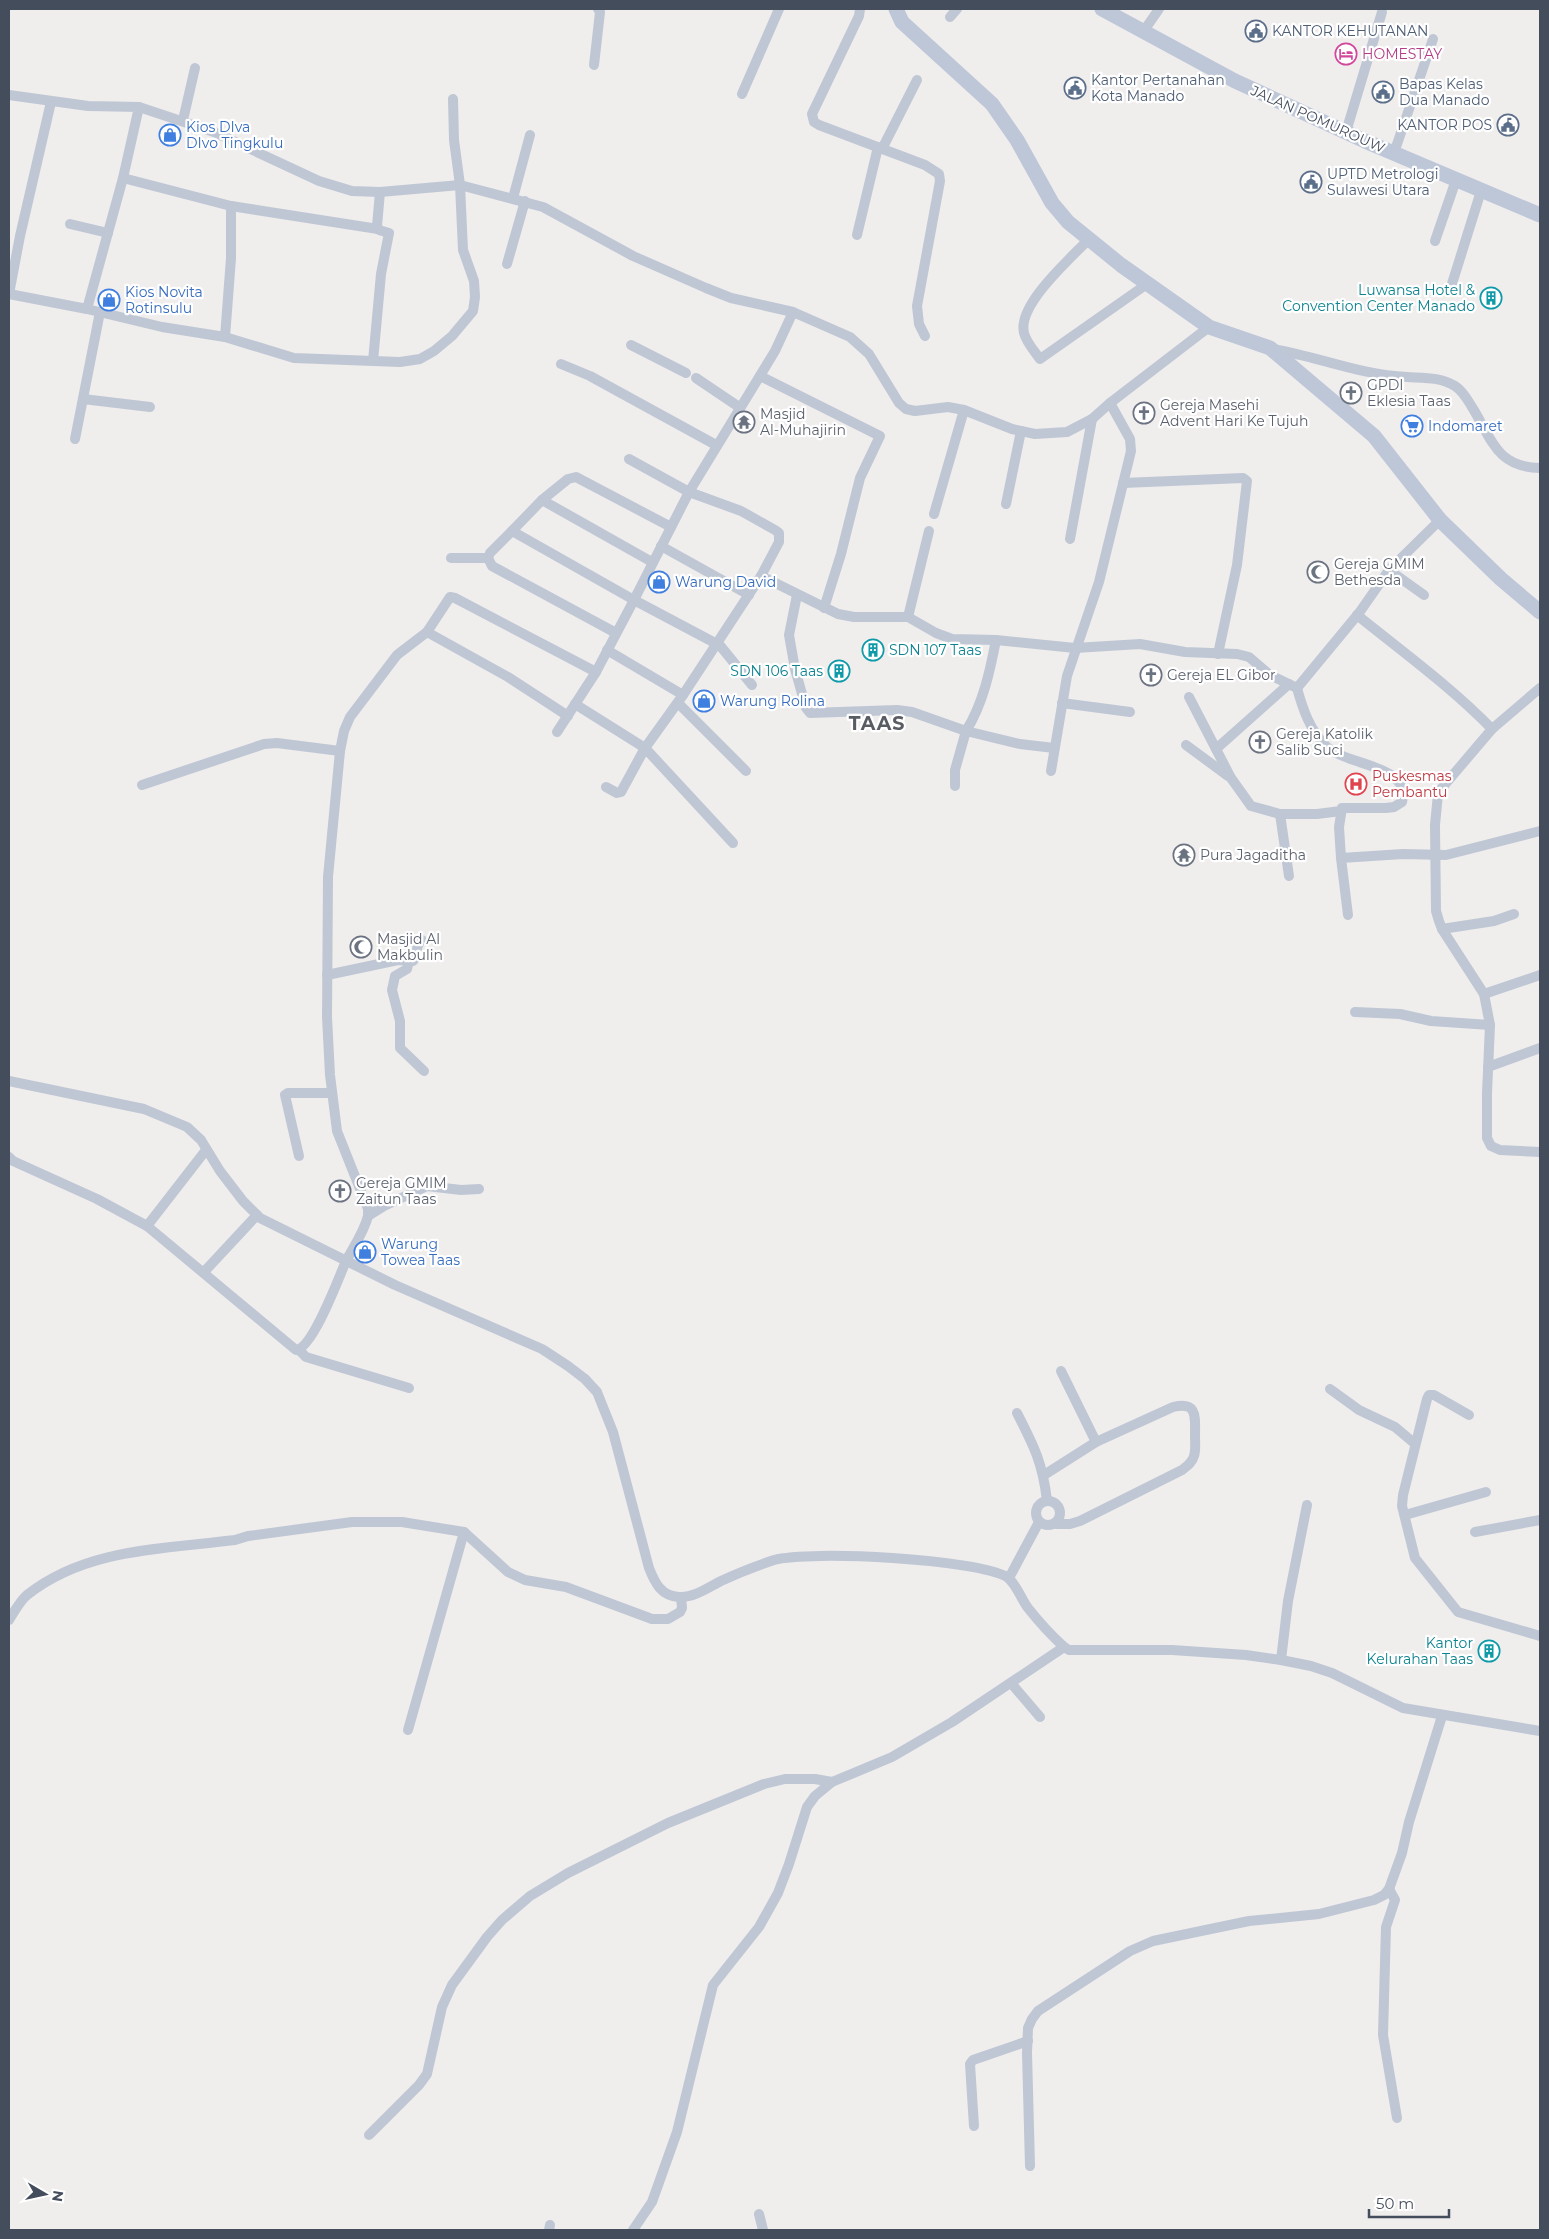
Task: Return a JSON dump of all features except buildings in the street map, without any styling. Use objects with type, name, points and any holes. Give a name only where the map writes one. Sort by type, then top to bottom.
[{"type":"street","points":[[594,64],[600,12],[598,9]]},
{"type":"street","points":[[742,94],[779,9]]},
{"type":"street","points":[[860,9],[859,16],[812,114],[814,122],[819,125],[935,170],[940,181],[917,306],[919,324],[925,336]]},
{"type":"street","points":[[896,9],[902,22],[992,104],[1017,140],[1052,203],[1068,222],[1088,240],[1147,284],[1209,327],[1270,348],[1299,354],[1366,373],[1444,380],[1457,387],[1466,397],[1495,448],[1508,462],[1529,468],[1540,468]]},
{"type":"street","points":[[950,17],[958,9]]},
{"type":"street","name":"JALAN POMUROUW","points":[[1102,9],[1235,81],[1481,191],[1540,214]]},
{"type":"street","points":[[1143,32],[1159,9]]},
{"type":"street","points":[[1346,132],[1382,12]]},
{"type":"street","points":[[1394,153],[1433,39]]},
{"type":"street","points":[[183,120],[195,68]]},
{"type":"street","points":[[857,235],[880,148],[917,80]]},
{"type":"street","points":[[9,96],[99,107],[139,107],[183,120],[214,132],[319,181],[352,192],[380,192],[460,185],[525,201],[567,218],[633,256],[706,288],[731,298],[793,312],[836,329],[862,345],[899,403],[906,409],[915,412],[948,407],[964,410],[1021,431],[1035,434],[1067,432],[1078,428],[1092,419],[1209,327]]},
{"type":"street","points":[[51,102],[23,222],[9,294],[87,309],[162,327],[225,337],[294,358],[412,361],[434,351],[452,336],[473,311],[476,297],[471,270],[466,264],[463,250],[460,185],[454,140],[453,99]]},
{"type":"street","points":[[87,309],[123,178],[139,107]]},
{"type":"street","points":[[513,198],[530,135]]},
{"type":"street","points":[[123,178],[231,206],[378,229],[389,233],[382,270],[373,361]]},
{"type":"street","points":[[1435,242],[1456,180]]},
{"type":"street","points":[[1451,287],[1481,191]]},
{"type":"street","points":[[378,229],[380,192]]},
{"type":"street","points":[[507,264],[525,201]]},
{"type":"street","points":[[225,337],[231,258],[231,206]]},
{"type":"street","points":[[70,224],[107,236]]},
{"type":"street","points":[[1088,240],[1044,287],[1024,318],[1024,333],[1040,359],[1147,284]]},
{"type":"street","points":[[75,440],[100,312]]},
{"type":"street","points":[[557,732],[596,672],[689,492],[742,402],[775,351],[793,312]]},
{"type":"street","points":[[631,345],[686,373]]},
{"type":"street","points":[[1270,348],[1374,436],[1440,520],[1501,579],[1540,612]]},
{"type":"street","points":[[560,364],[590,376],[716,445]]},
{"type":"street","points":[[760,376],[880,436],[865,466],[853,500],[841,554],[824,608]]},
{"type":"street","points":[[696,378],[742,402]]},
{"type":"street","points":[[83,399],[150,407]]},
{"type":"street","points":[[1051,771],[1062,703],[1075,648],[1099,582],[1130,451],[1130,439],[1110,403]]},
{"type":"street","points":[[934,514],[964,410]]},
{"type":"street","points":[[1070,539],[1092,419]]},
{"type":"street","points":[[1006,504],[1021,431]]},
{"type":"street","points":[[606,787],[617,793],[621,792],[645,748],[749,595],[779,542],[779,533],[748,514],[689,492],[629,459]]},
{"type":"street","points":[[488,558],[490,553],[542,500],[568,479],[576,477],[671,527]]},
{"type":"street","points":[[1122,483],[1246,479],[1247,484],[1235,579],[1218,654]]},
{"type":"street","points":[[542,500],[652,562]]},
{"type":"street","points":[[1216,749],[1293,686],[1359,612],[1389,570],[1440,520]]},
{"type":"street","points":[[512,531],[634,600],[717,644],[752,685]]},
{"type":"street","points":[[908,617],[929,531]]},
{"type":"street","points":[[661,546],[749,595]]},
{"type":"street","points":[[451,558],[488,558]]},
{"type":"street","points":[[488,558],[492,566],[616,633]]},
{"type":"street","points":[[1389,570],[1424,595]]},
{"type":"street","points":[[761,576],[838,614],[854,617],[908,617],[945,638],[996,640],[1075,648],[1140,644],[1184,652],[1237,654],[1249,657],[1270,675],[1293,686],[1312,730],[1327,747],[1343,758],[1394,776],[1402,785],[1403,796],[1399,805],[1380,809],[1347,807],[1341,811],[1316,814],[1280,814],[1251,806],[1231,778],[1189,697]]},
{"type":"street","points":[[797,595],[789,628],[790,642],[806,708],[810,713],[897,710],[912,712],[966,731],[1020,744],[1054,748]]},
{"type":"street","points":[[298,1350],[327,1308],[368,1216],[368,1209],[337,1131],[331,1093],[326,1017],[328,877],[340,751],[346,724],[397,655],[426,632],[450,597],[596,672]]},
{"type":"street","points":[[1359,612],[1416,662],[1496,726]]},
{"type":"street","points":[[426,632],[508,677],[568,716]]},
{"type":"street","points":[[955,786],[954,770],[966,731],[974,719],[985,686],[996,640]]},
{"type":"street","points":[[607,650],[680,699],[746,771]]},
{"type":"street","points":[[1540,688],[1496,726],[1438,794],[1434,825],[1436,911],[1442,929],[1484,994],[1490,1025],[1487,1138],[1491,1146],[1500,1150],[1540,1152]]},
{"type":"street","points":[[1062,703],[1130,712]]},
{"type":"street","points":[[575,704],[645,748],[732,843]]},
{"type":"street","points":[[142,784],[264,744],[277,743],[340,751]]},
{"type":"street","points":[[1186,745],[1231,778]]},
{"type":"street","points":[[1341,811],[1339,830],[1348,915]]},
{"type":"street","points":[[1280,814],[1289,876]]},
{"type":"street","points":[[1341,858],[1446,855],[1540,831]]},
{"type":"street","points":[[1442,929],[1494,921],[1514,914]]},
{"type":"street","points":[[327,975],[398,960],[409,961],[415,959],[417,945],[422,940]]},
{"type":"street","points":[[409,961],[407,969],[395,976],[392,986],[400,1021],[399,1045],[401,1050],[424,1071]]},
{"type":"street","points":[[1484,994],[1540,974]]},
{"type":"street","points":[[1355,1012],[1385,1013],[1431,1021],[1490,1025]]},
{"type":"street","points":[[1488,1067],[1540,1048]]},
{"type":"street","points":[[9,1081],[144,1109],[187,1128],[201,1140],[237,1194],[265,1222],[346,1262],[542,1349],[568,1366],[597,1392],[613,1432],[635,1521],[653,1578],[667,1595],[681,1597],[692,1595],[767,1563],[790,1556],[960,1564],[983,1568],[1009,1578],[1028,1608],[1069,1650],[1172,1650],[1246,1655],[1281,1660],[1332,1673],[1403,1708],[1540,1731]]},
{"type":"street","points":[[299,1156],[286,1094],[331,1093]]},
{"type":"street","points":[[147,1226],[206,1150]]},
{"type":"street","points":[[9,1157],[13,1161],[98,1199],[147,1226],[273,1332],[306,1357],[410,1388]]},
{"type":"street","points":[[368,1216],[384,1206],[427,1186],[461,1190],[479,1189]]},
{"type":"street","points":[[204,1272],[256,1215]]},
{"type":"street","points":[[1061,1371],[1096,1442]]},
{"type":"street","points":[[1330,1389],[1359,1410],[1395,1428],[1414,1443]]},
{"type":"street","points":[[1469,1415],[1434,1395],[1429,1395],[1414,1443],[1403,1495],[1403,1510],[1415,1558],[1458,1612],[1540,1636]]},
{"type":"street","points":[[1038,1522],[1050,1526],[1080,1521],[1182,1470],[1190,1464],[1195,1455],[1195,1414],[1189,1407],[1184,1405],[1173,1407],[1096,1442],[1044,1475]]},
{"type":"street","points":[[1016,1413],[1038,1453],[1044,1475],[1047,1501]]},
{"type":"street","points":[[1403,1510],[1486,1492]]},
{"type":"street","points":[[1009,1578],[1038,1522],[1037,1508],[1041,1503],[1047,1501],[1054,1502],[1058,1506],[1061,1512],[1056,1524]]},
{"type":"street","points":[[1281,1660],[1288,1602],[1307,1505]]},
{"type":"street","points":[[1475,1532],[1540,1520]]},
{"type":"street","points":[[9,1620],[26,1596],[57,1576],[95,1559],[352,1522],[402,1522],[464,1532],[508,1572],[525,1580],[566,1587],[645,1617],[668,1619],[680,1612],[682,1608],[681,1597]]},
{"type":"street","points":[[408,1730],[464,1532]]},
{"type":"street","points":[[633,2230],[652,2202],[677,2132],[713,1985],[722,1971],[759,1927],[780,1886],[807,1807],[814,1796],[832,1782],[892,1757],[952,1722],[1064,1647]]},
{"type":"street","points":[[1011,1683],[1040,1717]]},
{"type":"street","points":[[1030,2166],[1028,2040],[1032,2019],[1038,2012],[1130,1951],[1153,1941],[1249,1921],[1319,1914],[1374,1900],[1389,1889],[1442,1716]]},
{"type":"street","points":[[369,2135],[419,2085],[427,2074],[442,2006],[452,1985],[487,1937],[502,1920],[530,1896],[568,1873],[668,1823],[764,1784],[785,1779],[815,1779],[832,1782]]},
{"type":"street","points":[[1389,1889],[1395,1900],[1386,1927],[1383,2035],[1397,2118]]},
{"type":"street","points":[[974,2126],[970,2064],[973,2060],[1028,2040]]},
{"type":"street","points":[[759,2214],[763,2230]]},
{"type":"place","name":"KANTOR KEHUTANAN","points":[[1256,31]]},
{"type":"place","name":"HOMESTAY","points":[[1346,54]]},
{"type":"place","name":"Kantor Pertanahan Kota Manado","points":[[1075,88]]},
{"type":"place","name":"Bapas Kelas Dua Manado","points":[[1383,92]]},
{"type":"place","name":"KANTOR POS","points":[[1508,125]]},
{"type":"place","name":"Kios DIva DIvo Tingkulu","points":[[170,135]]},
{"type":"place","name":"UPTD Metrologi Sulawesi Utara","points":[[1311,182]]},
{"type":"place","name":"Luwansa Hotel & Convention Center Manado","points":[[1491,298]]},
{"type":"place","name":"Kios Novita Rotinsulu","points":[[109,300]]},
{"type":"place","name":"GPDI Eklesia Taas","points":[[1351,393]]},
{"type":"place","name":"Gereja Masehi Advent Hari Ke Tujuh","points":[[1144,413]]},
{"type":"place","name":"Masjid Al-Muhajirin","points":[[744,422]]},
{"type":"place","name":"Indomaret","points":[[1412,426]]},
{"type":"place","name":"Gereja GMIM Bethesda","points":[[1318,572]]},
{"type":"place","name":"Warung David","points":[[659,582]]},
{"type":"place","name":"SDN 107 Taas","points":[[873,650]]},
{"type":"place","name":"SDN 106 Taas","points":[[839,671]]},
{"type":"place","name":"Gereja EL Gibor","points":[[1151,675]]},
{"type":"place","name":"Warung Rolina","points":[[704,701]]},
{"type":"place","name":"Gereja Katolik Salib Suci","points":[[1260,742]]},
{"type":"place","name":"Puskesmas Pembantu","points":[[1356,784]]},
{"type":"place","name":"Pura Jagaditha","points":[[1184,855]]},
{"type":"place","name":"Masjid Al Makbulin","points":[[361,947]]},
{"type":"place","name":"Gereja GMIM Zaitun Taas","points":[[340,1191]]},
{"type":"place","name":"Warung Towea Taas","points":[[365,1252]]},
{"type":"place","name":"Kantor Kelurahan Taas","points":[[1489,1651]]},
{"type":"district","name":"TAAS","points":[[877,723]]}]
